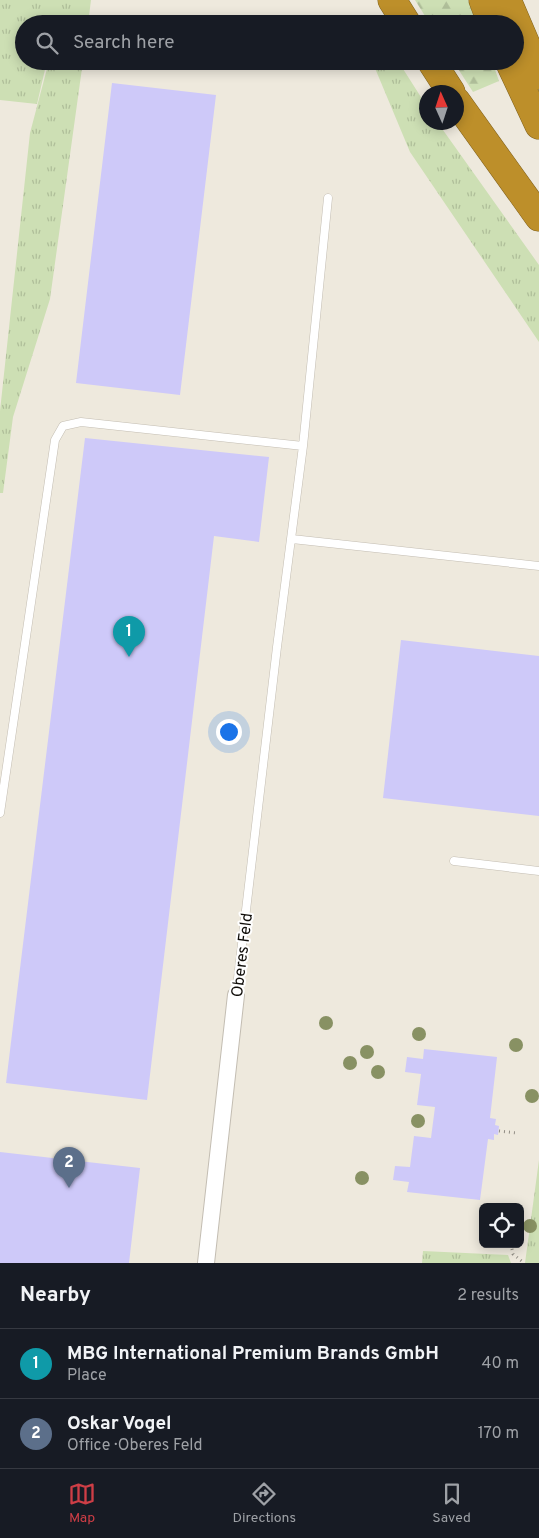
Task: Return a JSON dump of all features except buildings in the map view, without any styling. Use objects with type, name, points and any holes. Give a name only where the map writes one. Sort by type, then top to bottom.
[{"type":"highway","points":[[392,0],[401,15]]},
{"type":"highway","points":[[483,0],[489,15]]},
{"type":"highway","points":[[507,0],[513,15]]},
{"type":"highway","points":[[524,40],[539,75]]},
{"type":"highway","points":[[437,70],[446,85]]},
{"type":"highway","points":[[513,70],[539,125]]},
{"type":"highway","points":[[464,112],[539,217]]},
{"type":"street","name":"Oberes Feld","points":[[206,1263],[236,995]]},
{"type":"lane","name":"Oberes Feld","points":[[236,995],[277,646],[303,446],[328,198]]},
{"type":"lane","points":[[0,813],[55,440],[63,426],[81,422],[303,446]]},
{"type":"lane","points":[[292,539],[539,566]]},
{"type":"lane","points":[[454,861],[539,871]]},
{"type":"path","points":[[499,1131],[517,1133]]},
{"type":"path","points":[[512,1248],[513,1254],[524,1263]]},
{"type":"green space","points":[[0,0],[91,0],[89,15],[15,15],[15,70],[45,70],[37,104],[0,100]]},
{"type":"green space","points":[[415,0],[468,0],[474,15],[424,15]]},
{"type":"green space","points":[[47,70],[82,70],[50,299],[13,417],[3,493],[0,493],[0,411],[30,133]]},
{"type":"green space","points":[[376,70],[404,70],[419,94],[419,130],[443,130],[539,265],[539,342],[410,152]]},
{"type":"green space","points":[[459,70],[495,70],[499,81],[473,92]]},
{"type":"green space","points":[[539,1160],[539,1263],[525,1263]]},
{"type":"green space","points":[[423,1251],[508,1255],[511,1263],[422,1263]]},
{"type":"place","name":"MBG International Premium Brands GmbH","points":[[129,657]]},
{"type":"place","name":"Oskar Vogel","points":[[69,1188]]}]
